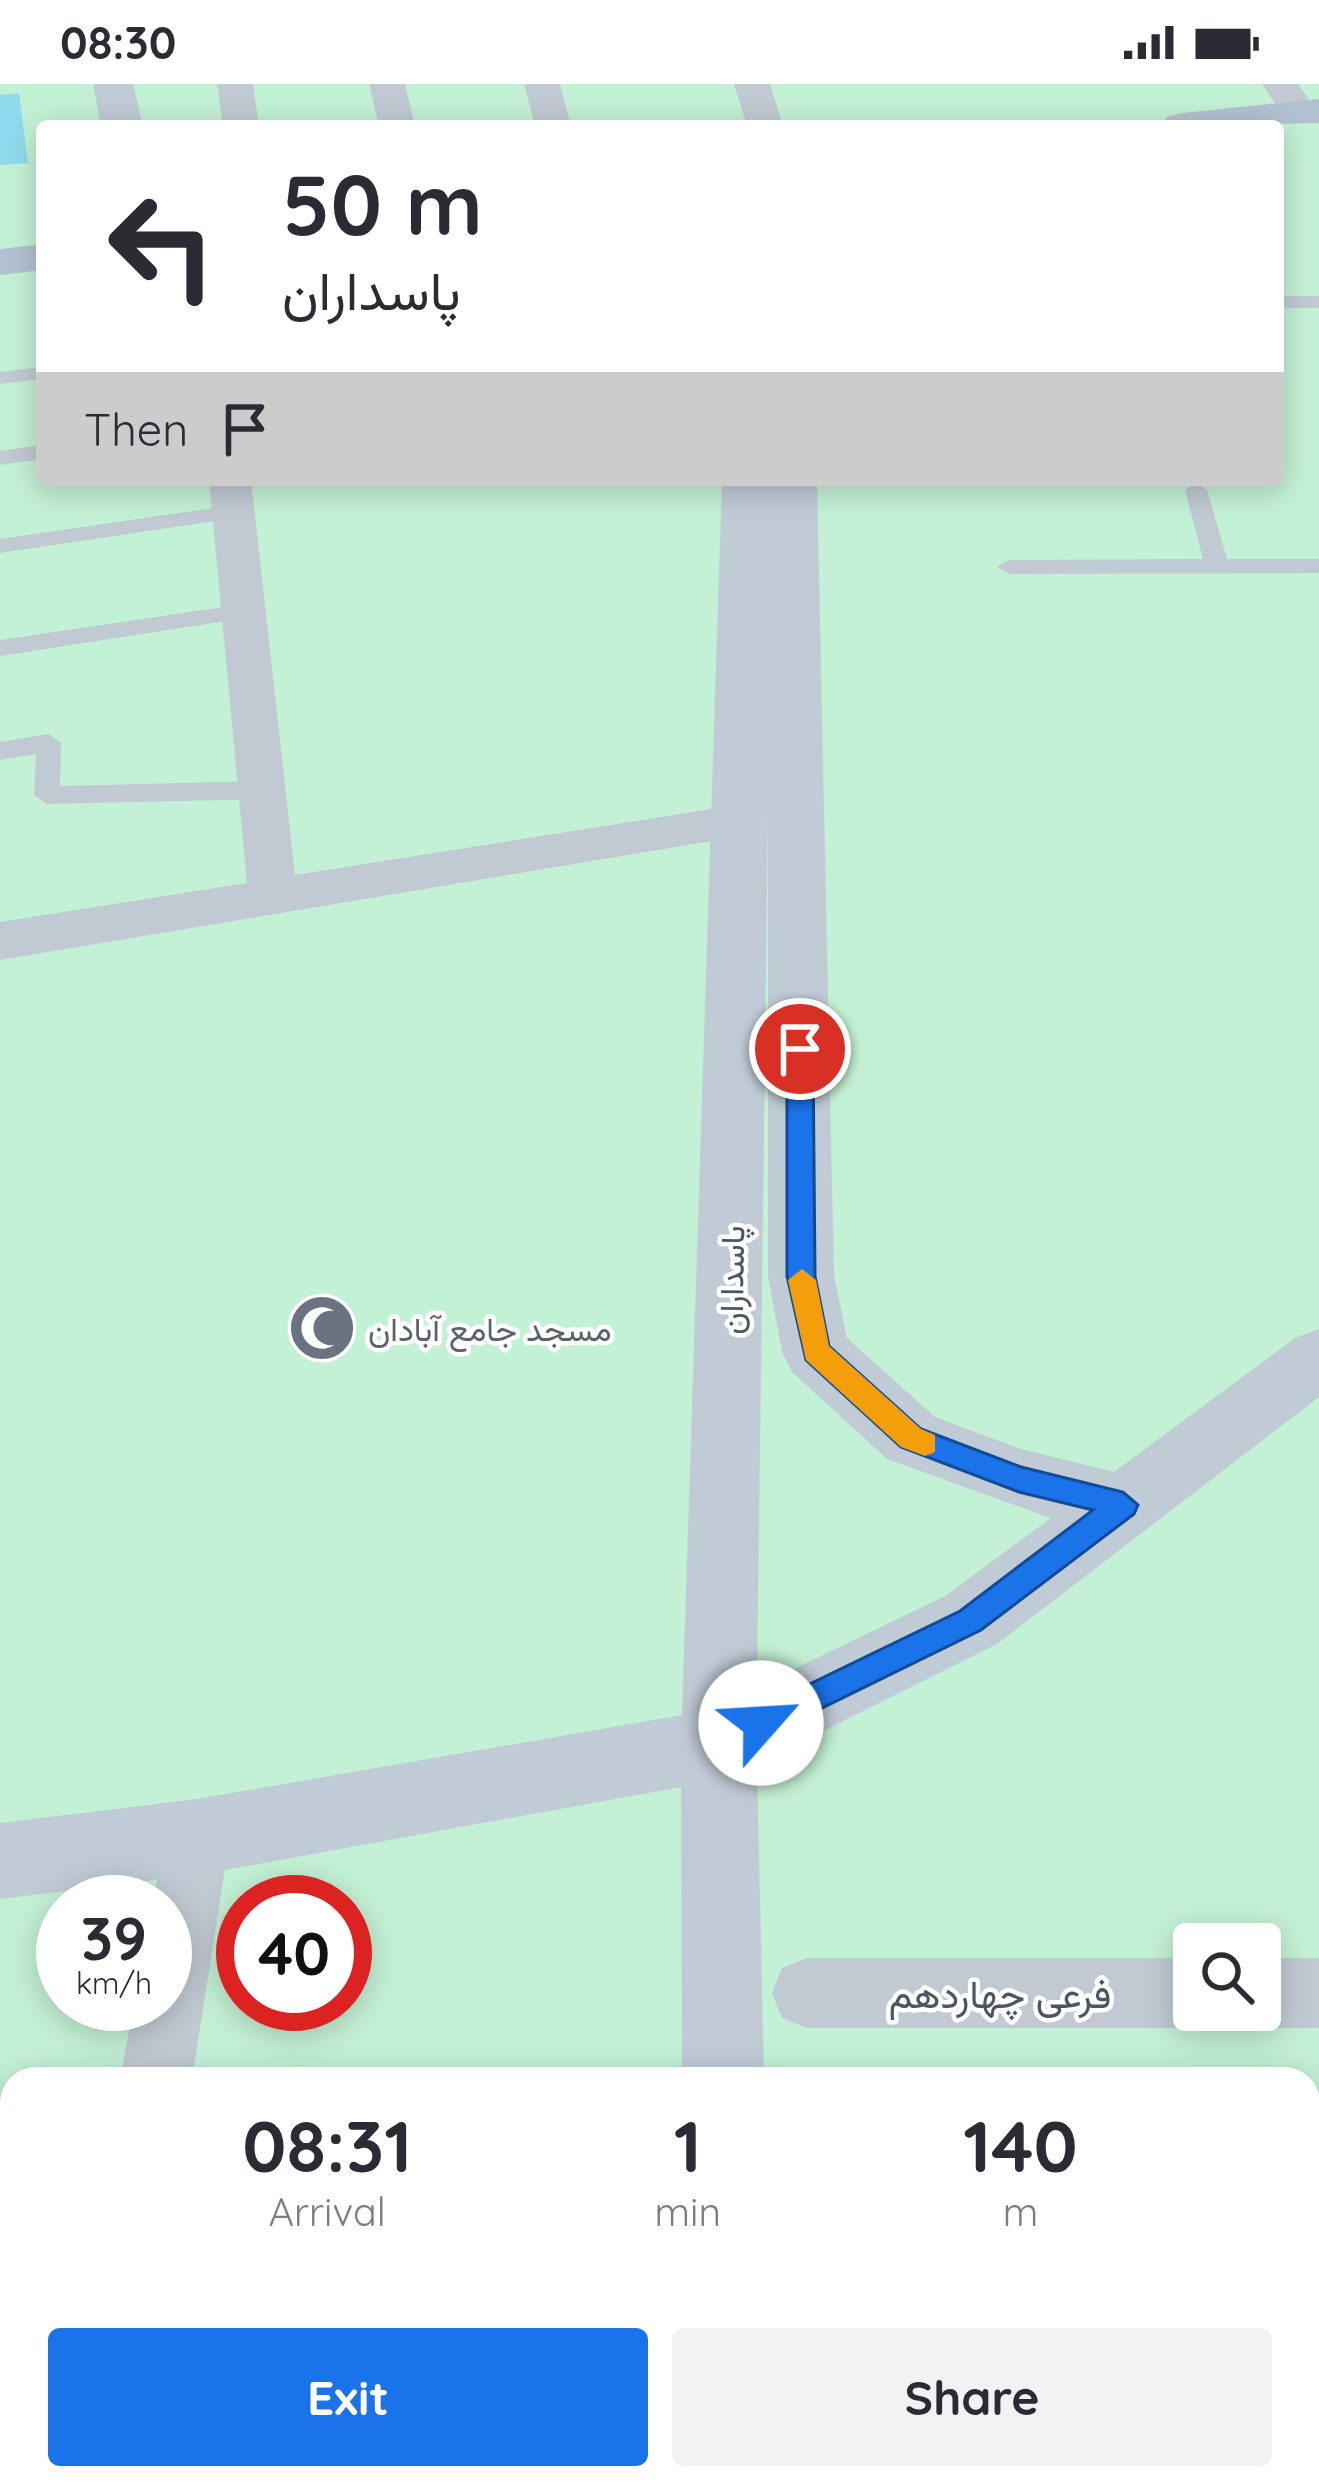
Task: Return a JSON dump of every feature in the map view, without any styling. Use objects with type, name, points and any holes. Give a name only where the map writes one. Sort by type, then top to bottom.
[{"type":"main road","points":[[1244,120],[1305,114]]},
{"type":"main road","points":[[1284,143],[1305,114]]},
{"type":"main road","points":[[0,262],[36,258]]},
{"type":"main road","points":[[0,296],[36,293]]},
{"type":"street","points":[[113,84],[121,120]]},
{"type":"street","points":[[235,84],[240,120]]},
{"type":"street","points":[[387,84],[396,120]]},
{"type":"street","points":[[542,84],[551,120]]},
{"type":"street","points":[[752,84],[763,120]]},
{"type":"street","name":"پاسداران","points":[[723,2067],[719,1744],[747,486]]},
{"type":"street","name":"پاسداران","points":[[792,486],[801,1276],[816,1352],[911,1438],[1019,1479],[1123,1505]]},
{"type":"street","points":[[232,496],[273,898]]},
{"type":"street","points":[[0,941],[743,821]]},
{"type":"street","points":[[0,1861],[197,1838],[719,1744],[970,1620],[1319,1358]]},
{"type":"street","points":[[158,2067],[197,1838]]},
{"type":"street","name":"فرعی چهاردهم","points":[[807,1993],[1173,1993]]},
{"type":"street","points":[[1281,1993],[1319,1993]]},
{"type":"lane","points":[[1284,302],[1319,302]]},
{"type":"lane","points":[[0,378],[36,375]]},
{"type":"lane","points":[[0,458],[36,453]]},
{"type":"lane","points":[[1196,490],[1217,566]]},
{"type":"lane","points":[[0,546],[232,496]]},
{"type":"lane","points":[[1009,567],[1319,566]]},
{"type":"lane","points":[[0,648],[244,612]]},
{"type":"lane","points":[[0,751],[49,743],[47,795],[262,790]]},
{"type":"green space","points":[[0,84],[1319,84],[1319,2067],[0,2067]]},
{"type":"water","points":[[19,93],[28,163],[0,165],[0,95]]},
{"type":"slow traffic","points":[[802,1280],[816,1352],[911,1438],[925,1443]]},
{"type":"place","name":"مسجد جامع آبادان","points":[[322,1328]]},
{"type":"route","points":[[761,1723],[970,1620],[1123,1505],[1019,1479],[911,1438],[816,1352],[801,1276],[800,1049]]}]
